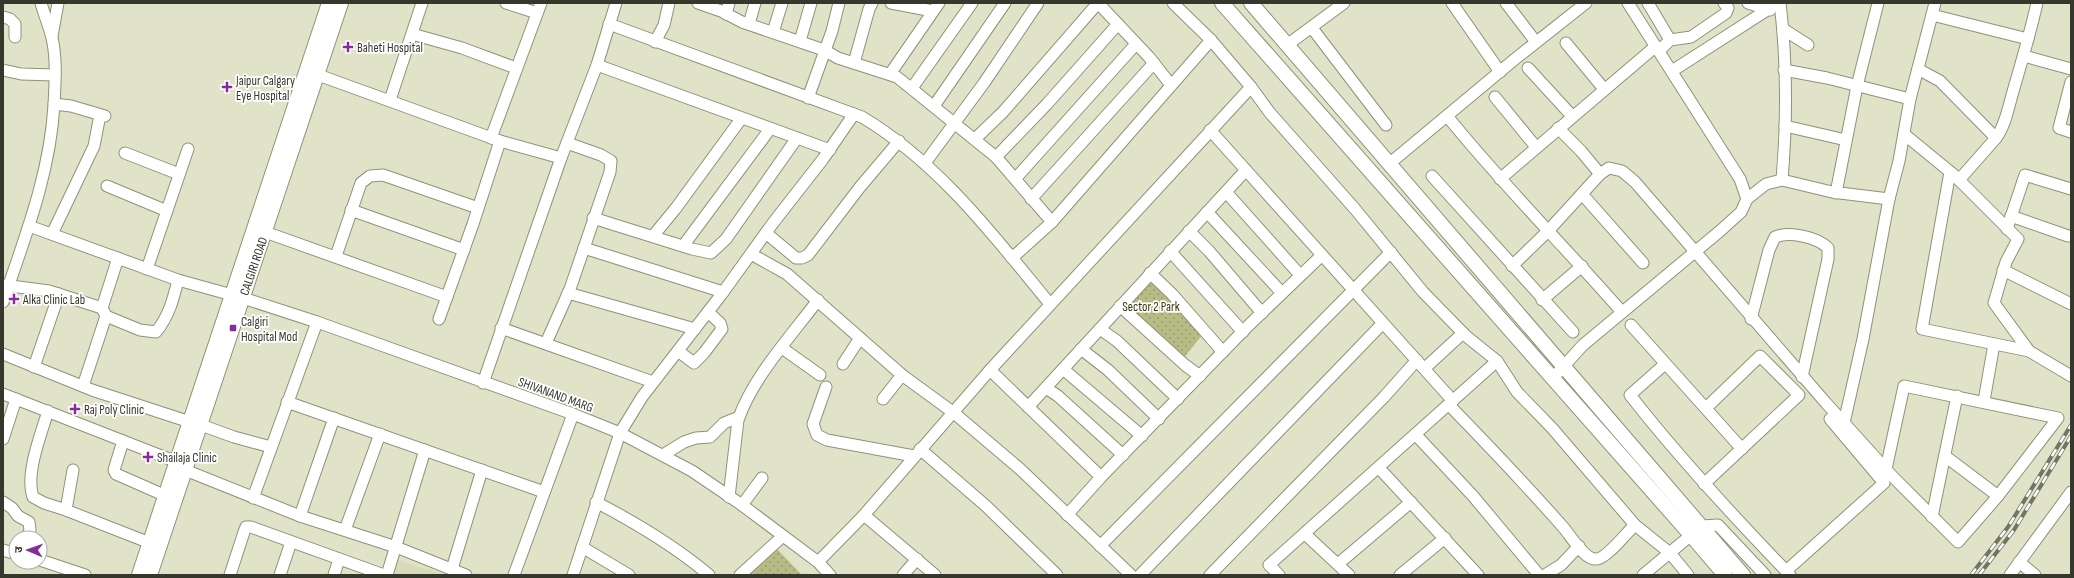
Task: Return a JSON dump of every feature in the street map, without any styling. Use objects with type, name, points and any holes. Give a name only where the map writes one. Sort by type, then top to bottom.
[{"type":"main road","name":"CALGIRI ROAD","points":[[238,297],[265,232],[311,73],[329,3]]},
{"type":"main road","name":"CALGIRI ROAD","points":[[150,575],[181,466],[311,73],[341,3]]},
{"type":"main road","points":[[1222,3],[1553,378],[1697,530],[1743,575]]},
{"type":"main road","points":[[1251,3],[1563,366],[1697,530],[1724,575]]},
{"type":"main road","name":"CALGIRI ROAD","points":[[139,575],[166,496],[181,466]]},
{"type":"street","points":[[3,302],[6,286],[29,226],[45,174],[53,124],[55,75],[52,38],[41,3]]},
{"type":"street","points":[[52,38],[58,3]]},
{"type":"street","points":[[390,100],[422,3]]},
{"type":"street","points":[[439,319],[478,208],[516,68],[539,8],[506,3]]},
{"type":"street","points":[[483,383],[561,158],[597,65],[616,3]]},
{"type":"street","points":[[655,42],[664,25],[669,3]]},
{"type":"street","points":[[698,3],[727,8],[749,24],[824,50],[838,58],[897,77],[996,157],[1052,222]]},
{"type":"street","points":[[749,24],[755,3]]},
{"type":"street","points":[[773,32],[782,3]]},
{"type":"street","points":[[800,41],[811,3]]},
{"type":"street","points":[[808,98],[832,31],[839,3]]},
{"type":"street","points":[[854,63],[869,8],[872,3]]},
{"type":"street","points":[[890,74],[936,7],[891,3]]},
{"type":"street","points":[[912,88],[972,3]]},
{"type":"street","points":[[934,106],[1005,3]]},
{"type":"street","points":[[924,163],[954,124],[1038,3]]},
{"type":"street","points":[[975,139],[1003,112],[1098,3],[1154,63],[1172,85]]},
{"type":"street","points":[[1173,3],[1211,40],[1251,87],[1270,113],[1391,252],[1423,292],[1463,333],[1497,361],[1517,392],[1552,428],[1635,525],[1670,553],[1688,575]]},
{"type":"street","points":[[1287,45],[1344,3]]},
{"type":"street","points":[[1452,3],[1500,72]]},
{"type":"street","points":[[1506,3],[1536,42]]},
{"type":"street","points":[[1390,164],[1536,42],[1586,3]]},
{"type":"street","points":[[1670,40],[1647,3],[1631,7],[1740,179],[1746,199]]},
{"type":"street","points":[[1500,179],[1604,89],[1658,48],[1670,40],[1691,37],[1726,13],[1728,8],[1724,3]]},
{"type":"street","points":[[1748,3],[1776,5]]},
{"type":"street","points":[[1836,193],[1857,86],[1878,3]]},
{"type":"street","points":[[1844,423],[1863,339],[1889,199],[1904,134],[1910,99],[1935,3]]},
{"type":"street","points":[[1959,180],[2001,132],[2024,56],[2037,3]]},
{"type":"street","points":[[1776,5],[1783,29],[1785,126],[1782,180]]},
{"type":"street","points":[[1672,71],[1776,5]]},
{"type":"street","points":[[1932,15],[2028,39]]},
{"type":"street","points":[[3,17],[10,19],[15,24],[15,37]]},
{"type":"street","points":[[609,24],[854,114],[880,128],[899,141],[924,163],[978,218],[1050,304]]},
{"type":"street","points":[[996,157],[1047,104],[1118,24]]},
{"type":"street","points":[[1312,28],[1386,125]]},
{"type":"street","points":[[1783,29],[1808,45]]},
{"type":"street","points":[[412,34],[462,48],[516,68]]},
{"type":"street","points":[[1012,258],[1052,222],[1211,40]]},
{"type":"street","points":[[1566,43],[1604,89]]},
{"type":"street","points":[[1014,179],[1136,44]]},
{"type":"street","points":[[2024,56],[2071,69]]},
{"type":"street","points":[[1031,198],[1154,63]]},
{"type":"street","points":[[597,65],[741,119],[830,150]]},
{"type":"street","points":[[1528,68],[1572,116]]},
{"type":"street","points":[[1918,69],[1940,81],[1996,138]]},
{"type":"street","points":[[3,70],[21,74],[55,75]]},
{"type":"street","points":[[1784,70],[1910,99]]},
{"type":"street","points":[[311,73],[496,139],[561,158]]},
{"type":"street","points":[[2071,82],[2059,128],[2071,132]]},
{"type":"street","points":[[818,562],[864,515],[990,370],[1050,304],[1251,87]]},
{"type":"street","points":[[1495,97],[1536,147]]},
{"type":"street","points":[[52,234],[94,146],[103,116],[71,106],[54,104]]},
{"type":"street","points":[[573,575],[620,433],[653,382],[708,312],[830,150],[854,114]]},
{"type":"street","points":[[1446,116],[1500,179],[1582,266],[1622,312]]},
{"type":"street","points":[[653,236],[676,208],[741,119]]},
{"type":"street","points":[[1785,126],[1846,140]]},
{"type":"street","points":[[1558,128],[1581,151],[1600,174]]},
{"type":"street","points":[[683,246],[770,129]]},
{"type":"street","points":[[1210,130],[1353,289],[1382,324],[1421,364],[1451,403],[1543,503],[1579,546],[1585,556],[1591,559],[1598,559],[1635,525]]},
{"type":"street","points":[[1904,134],[1959,180],[2018,239],[2003,270],[1994,303],[2029,351]]},
{"type":"street","points":[[593,218],[683,246],[711,253],[726,239],[798,138]]},
{"type":"street","points":[[766,234],[796,258],[802,258],[808,255],[860,187],[899,141]]},
{"type":"street","points":[[546,343],[568,293],[610,172],[611,161],[601,155],[567,143]]},
{"type":"street","points":[[147,269],[188,149]]},
{"type":"street","points":[[125,154],[179,174]]},
{"type":"street","points":[[1512,266],[1548,231],[1600,174],[1609,168],[1622,171],[1655,205],[1802,377],[1886,469],[1958,542],[1998,496],[2058,418],[1984,401],[1904,386],[1886,469]]},
{"type":"street","points":[[1028,407],[1246,170]]},
{"type":"street","points":[[1950,172],[1922,329],[2029,351],[2071,376]]},
{"type":"street","points":[[336,256],[361,183],[370,176],[383,175],[478,208]]},
{"type":"street","points":[[2007,229],[2025,175],[2071,189]]},
{"type":"street","points":[[1432,176],[1542,300],[1573,332]]},
{"type":"street","points":[[1553,378],[1583,345],[1741,212],[1746,199],[1766,184],[1782,180],[1836,193],[1889,199]]},
{"type":"street","points":[[107,186],[166,211]]},
{"type":"street","points":[[1226,192],[1300,275]]},
{"type":"street","points":[[1582,194],[1643,263]]},
{"type":"street","points":[[351,210],[464,250]]},
{"type":"street","points":[[1207,212],[1282,293]]},
{"type":"street","points":[[2011,216],[2068,236]]},
{"type":"street","name":"SHIVANAND MARG","points":[[29,226],[178,280],[317,322],[483,383],[573,414],[620,433],[692,471],[742,505],[818,562],[830,575]]},
{"type":"street","points":[[1189,231],[1213,256],[1262,313]]},
{"type":"street","points":[[265,232],[336,256],[447,297]]},
{"type":"street","points":[[1751,319],[1769,250],[1775,237],[1783,234],[1821,241],[1828,248],[1828,259],[1802,377]]},
{"type":"street","points":[[584,248],[723,292]]},
{"type":"street","points":[[1170,251],[1243,332]]},
{"type":"street","points":[[1100,546],[1391,252]]},
{"type":"street","points":[[751,254],[787,274],[902,375],[954,413],[1020,470],[1131,575]]},
{"type":"street","points":[[1067,515],[1223,352],[1322,255]]},
{"type":"street","points":[[83,386],[118,258]]},
{"type":"street","points":[[1542,300],[1582,266]]},
{"type":"street","points":[[2003,270],[2071,304]]},
{"type":"street","points":[[1150,273],[1172,294],[1223,352]]},
{"type":"street","points":[[6,286],[49,291],[59,294],[104,312],[140,330],[156,332],[165,322],[178,280]]},
{"type":"street","points":[[568,293],[695,329]]},
{"type":"street","points":[[34,367],[59,294]]},
{"type":"street","points":[[729,497],[741,409],[761,376],[818,300]]},
{"type":"street","points":[[1120,306],[1174,356],[1200,376]]},
{"type":"street","points":[[678,351],[694,363],[719,334],[722,329],[720,323],[708,312]]},
{"type":"street","points":[[254,498],[287,402],[317,322]]},
{"type":"street","points":[[1140,575],[1382,324]]},
{"type":"street","points":[[1631,325],[1742,449]]},
{"type":"street","points":[[501,328],[653,382]]},
{"type":"street","points":[[1100,329],[1117,341],[1178,399]]},
{"type":"street","points":[[1210,575],[1384,397],[1421,364],[1463,333]]},
{"type":"street","points":[[843,364],[860,338]]},
{"type":"street","points":[[1984,401],[1994,344]]},
{"type":"street","points":[[782,348],[820,375]]},
{"type":"street","points":[[1081,349],[1113,374],[1159,419]]},
{"type":"street","points":[[3,354],[83,386],[234,437],[271,447]]},
{"type":"street","points":[[1704,484],[1799,395],[1760,356],[1706,408]]},
{"type":"street","points":[[1279,575],[1269,565],[1497,361]]},
{"type":"street","points":[[1665,364],[1630,395],[1704,484],[1788,573],[1884,483],[1829,418]]},
{"type":"street","points":[[1063,369],[1142,436]]},
{"type":"street","points":[[990,370],[1102,477]]},
{"type":"street","points":[[883,399],[902,375]]},
{"type":"street","points":[[826,387],[814,424],[817,435],[827,440],[917,453],[986,506],[1057,575]]},
{"type":"street","points":[[1046,388],[1058,396],[1123,455]]},
{"type":"street","points":[[3,394],[123,441],[254,498],[300,516],[396,547],[466,575]]},
{"type":"street","points":[[1932,517],[1957,396]]},
{"type":"street","points":[[3,439],[16,399]]},
{"type":"street","points":[[287,402],[544,492]]},
{"type":"street","points":[[48,411],[34,460],[30,488],[33,497],[44,503],[66,510],[150,543]]},
{"type":"street","points":[[518,574],[544,492],[573,414]]},
{"type":"street","points":[[663,455],[684,442],[696,438],[710,437],[724,423],[739,417]]},
{"type":"street","points":[[300,516],[334,418]]},
{"type":"street","points":[[345,530],[380,434]]},
{"type":"street","points":[[1416,435],[1473,496],[1539,575]]},
{"type":"street","points":[[123,441],[114,470],[116,474],[166,496]]},
{"type":"street","points":[[230,575],[246,528],[251,527],[386,575],[396,547],[425,450]]},
{"type":"street","points":[[1945,456],[1998,496]]},
{"type":"street","points":[[1379,468],[1478,575]]},
{"type":"street","points":[[66,510],[73,470]]},
{"type":"street","points":[[452,569],[482,470]]},
{"type":"street","points":[[742,505],[762,478]]},
{"type":"street","points":[[2010,575],[2071,492]]},
{"type":"street","points":[[3,502],[12,508],[18,516],[29,522],[30,530]]},
{"type":"street","points":[[596,502],[663,541],[690,559],[710,575]]},
{"type":"street","points":[[1338,564],[1411,502]]},
{"type":"street","points":[[864,515],[935,575]]},
{"type":"street","points":[[1643,575],[1697,530],[1718,525],[1765,575]]},
{"type":"street","points":[[1305,534],[1348,575]]},
{"type":"street","points":[[740,575],[783,536]]},
{"type":"street","points":[[1400,575],[1445,538]]},
{"type":"street","points":[[280,575],[291,542]]},
{"type":"street","points":[[1748,556],[1761,545]]},
{"type":"street","points":[[1545,575],[1561,565],[1579,546]]},
{"type":"street","points":[[582,547],[630,575]]},
{"type":"street","points":[[334,575],[339,559]]},
{"type":"street","points":[[903,575],[917,559]]},
{"type":"street","points":[[2020,562],[2035,575]]},
{"type":"street","points":[[48,563],[85,575]]},
{"type":"shaded area","points":[[397,560],[446,575],[391,575]]},
{"type":"green space","name":"Sector 2 Park","points":[[1150,275],[1203,334],[1182,360],[1122,306]]},
{"type":"green space","points":[[775,547],[802,575],[741,575]]},
{"type":"railway","points":[[1971,575],[2008,527],[2071,425]]},
{"type":"railway","points":[[1979,575],[2014,530],[2071,436]]},
{"type":"place","name":"Baheti Hospital","points":[[348,47]]},
{"type":"place","name":"Jaipur Calgary Eye Hospital","points":[[227,87]]},
{"type":"place","name":"Alka Clinic Lab","points":[[14,299]]},
{"type":"place","name":"Calgiri Hospital Mod","points":[[233,328]]},
{"type":"place","name":"Raj Poly Clinic","points":[[75,409]]},
{"type":"place","name":"Shailaja Clinic","points":[[148,457]]}]
